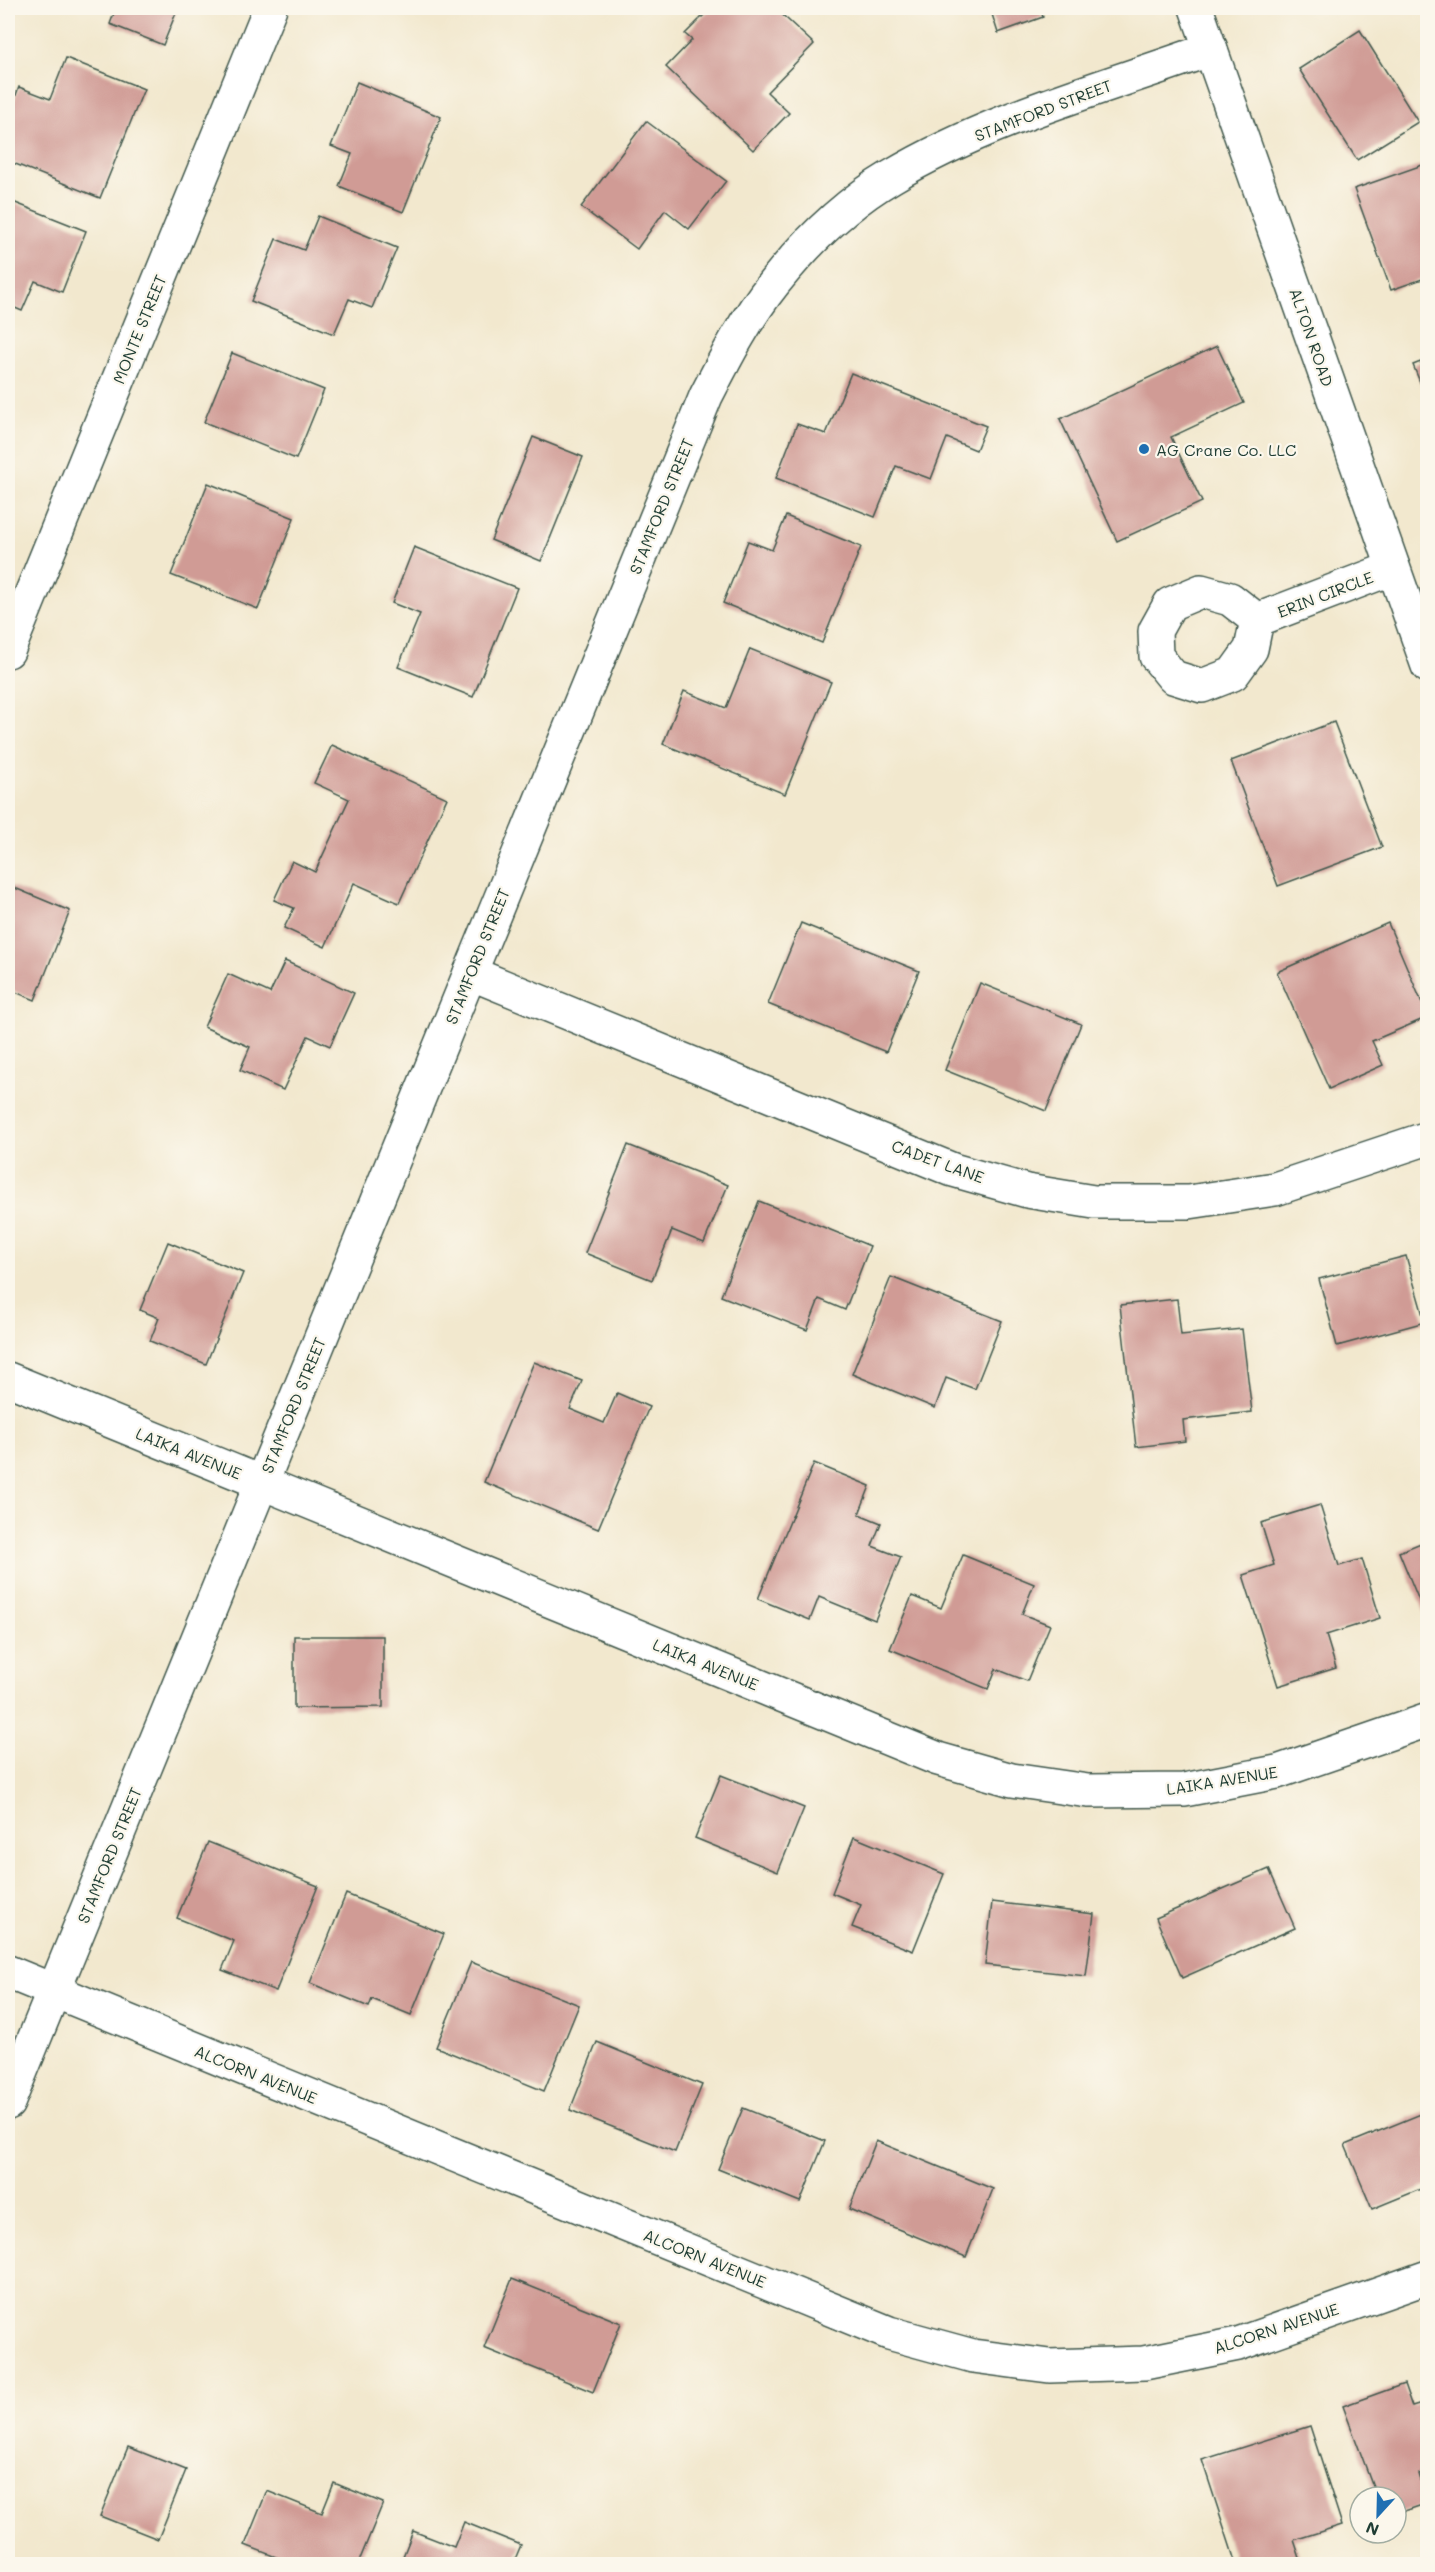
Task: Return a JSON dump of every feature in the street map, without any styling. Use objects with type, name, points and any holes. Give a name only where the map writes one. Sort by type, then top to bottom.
[{"type":"street","name":"MONTE STREET","points":[[8,651],[270,8]]},
{"type":"street","name":"ALTON ROAD","points":[[1196,8],[1428,666]]},
{"type":"street","name":"STAMFORD STREET","points":[[8,2103],[706,396],[738,334],[774,284],[809,244],[848,208],[891,177],[992,126],[1211,49]]},
{"type":"street","name":"ERIN CIRCLE","points":[[1257,620],[1393,568]]},
{"type":"street","name":"CADET LANE","points":[[470,974],[953,1170],[1027,1191],[1094,1202],[1189,1202],[1275,1189],[1326,1174],[1428,1138]]},
{"type":"street","name":"LAIKA AVENUE","points":[[8,1379],[938,1759],[1012,1780],[1088,1791],[1184,1790],[1277,1772],[1428,1720]]},
{"type":"street","name":"ALCORN AVENUE","points":[[8,1972],[889,2333],[973,2356],[1048,2366],[1144,2363],[1238,2344],[1428,2277]]},
{"type":"building","points":[[116,8],[178,8],[163,45],[110,24]]},
{"type":"building","points":[[711,8],[775,8],[814,44],[767,92],[789,113],[753,150],[666,67],[692,40],[685,34]]},
{"type":"building","points":[[990,8],[1040,8],[1043,17],[998,33]]},
{"type":"building","points":[[1360,30],[1418,122],[1357,160],[1299,69]]},
{"type":"building","points":[[66,58],[144,89],[100,198],[8,161],[8,116],[19,87],[50,99]]},
{"type":"building","points":[[357,82],[441,117],[403,212],[339,186],[352,154],[331,146]]},
{"type":"building","points":[[646,121],[726,181],[689,229],[665,210],[637,249],[581,207]]},
{"type":"building","points":[[1428,163],[1428,277],[1391,290],[1354,189]]},
{"type":"building","points":[[13,202],[86,231],[62,292],[35,281],[22,311],[8,305],[8,216]]},
{"type":"building","points":[[318,216],[397,248],[372,308],[349,299],[334,334],[251,301],[276,239],[304,250]]},
{"type":"building","points":[[1217,346],[1244,403],[1171,437],[1202,502],[1117,541],[1060,419]]},
{"type":"building","points":[[232,353],[324,390],[296,459],[204,422]]},
{"type":"building","points":[[1428,359],[1428,399],[1427,399],[1413,365]]},
{"type":"building","points":[[851,373],[986,426],[976,450],[947,438],[931,479],[896,466],[875,517],[776,478],[797,424],[826,434]]},
{"type":"building","points":[[533,437],[583,457],[541,561],[491,540]]},
{"type":"building","points":[[208,483],[294,518],[258,609],[171,575]]},
{"type":"building","points":[[786,516],[861,547],[822,643],[723,603],[748,541],[772,550]]},
{"type":"building","points":[[414,547],[517,588],[473,697],[398,667],[420,614],[392,603]]},
{"type":"building","points":[[750,649],[831,682],[785,794],[663,744],[684,691],[726,708]]},
{"type":"building","points":[[1334,722],[1382,847],[1278,886],[1231,761]]},
{"type":"building","points":[[332,745],[447,798],[399,903],[354,883],[325,947],[284,928],[294,908],[274,900],[292,861],[315,872],[349,799],[314,783]]},
{"type":"building","points":[[10,886],[70,911],[35,1000],[8,989]]},
{"type":"building","points":[[801,923],[919,971],[886,1052],[768,1004]]},
{"type":"building","points":[[1388,923],[1428,1017],[1372,1041],[1383,1065],[1329,1089],[1277,972]]},
{"type":"building","points":[[285,961],[354,993],[330,1046],[308,1036],[283,1090],[240,1070],[250,1047],[204,1027],[228,974],[270,993]]},
{"type":"building","points":[[980,983],[1081,1024],[1046,1111],[945,1070]]},
{"type":"building","points":[[628,1145],[728,1185],[704,1243],[672,1230],[652,1280],[585,1253]]},
{"type":"building","points":[[759,1201],[870,1246],[845,1310],[819,1299],[807,1330],[721,1296]]},
{"type":"building","points":[[168,1242],[243,1273],[206,1364],[150,1341],[159,1318],[140,1310]]},
{"type":"building","points":[[1406,1256],[1425,1322],[1337,1346],[1319,1279]]},
{"type":"building","points":[[891,1277],[1002,1321],[975,1389],[946,1378],[935,1408],[852,1374]]},
{"type":"building","points":[[1177,1299],[1181,1335],[1242,1329],[1252,1412],[1183,1420],[1185,1441],[1136,1447],[1120,1305]]},
{"type":"building","points":[[534,1362],[582,1381],[570,1409],[604,1423],[617,1393],[649,1407],[598,1529],[484,1482]]},
{"type":"building","points":[[814,1463],[870,1486],[859,1514],[881,1523],[872,1546],[901,1557],[875,1620],[819,1597],[810,1620],[758,1599]]},
{"type":"building","points":[[1320,1505],[1339,1566],[1362,1559],[1380,1618],[1326,1635],[1336,1668],[1278,1686],[1243,1575],[1274,1565],[1261,1523]]},
{"type":"building","points":[[1428,1540],[1428,1620],[1427,1620],[1399,1552]]},
{"type":"building","points":[[963,1555],[1034,1584],[1022,1614],[1050,1625],[1027,1681],[996,1669],[988,1689],[890,1649],[912,1596],[941,1608]]},
{"type":"building","points":[[294,1636],[383,1636],[383,1707],[294,1708]]},
{"type":"building","points":[[721,1775],[804,1808],[778,1872],[695,1838]]},
{"type":"building","points":[[854,1837],[944,1874],[913,1951],[852,1927],[861,1905],[832,1893]]},
{"type":"building","points":[[208,1842],[318,1886],[276,1991],[222,1970],[234,1941],[177,1918]]},
{"type":"building","points":[[1269,1869],[1295,1928],[1182,1978],[1156,1918]]},
{"type":"building","points":[[346,1894],[444,1934],[411,2015],[372,1999],[369,2007],[310,1983]]},
{"type":"building","points":[[992,1902],[1094,1914],[1086,1976],[985,1965]]},
{"type":"building","points":[[471,1962],[579,2005],[544,2091],[436,2047]]},
{"type":"building","points":[[597,2042],[702,2085],[675,2152],[570,2110]]},
{"type":"building","points":[[743,2108],[825,2141],[800,2202],[718,2169]]},
{"type":"building","points":[[1428,2111],[1428,2186],[1372,2209],[1345,2145]]},
{"type":"building","points":[[876,2141],[993,2189],[966,2257],[849,2209]]},
{"type":"building","points":[[512,2279],[621,2323],[593,2392],[484,2348]]},
{"type":"building","points":[[1404,2384],[1412,2407],[1428,2402],[1428,2471],[1419,2474],[1428,2503],[1408,2510],[1408,2485],[1373,2485],[1343,2406]]},
{"type":"building","points":[[1310,2426],[1342,2525],[1294,2540],[1302,2564],[1236,2564],[1202,2460]]},
{"type":"building","points":[[128,2447],[186,2470],[158,2539],[100,2516]]},
{"type":"building","points":[[334,2483],[383,2503],[358,2564],[294,2564],[245,2545],[267,2491],[322,2513]]},
{"type":"building","points":[[464,2522],[521,2545],[513,2564],[400,2564],[413,2531],[454,2547]]},
{"type":"place","name":"AG Crane Co. LLC","points":[[1144,449]]}]
